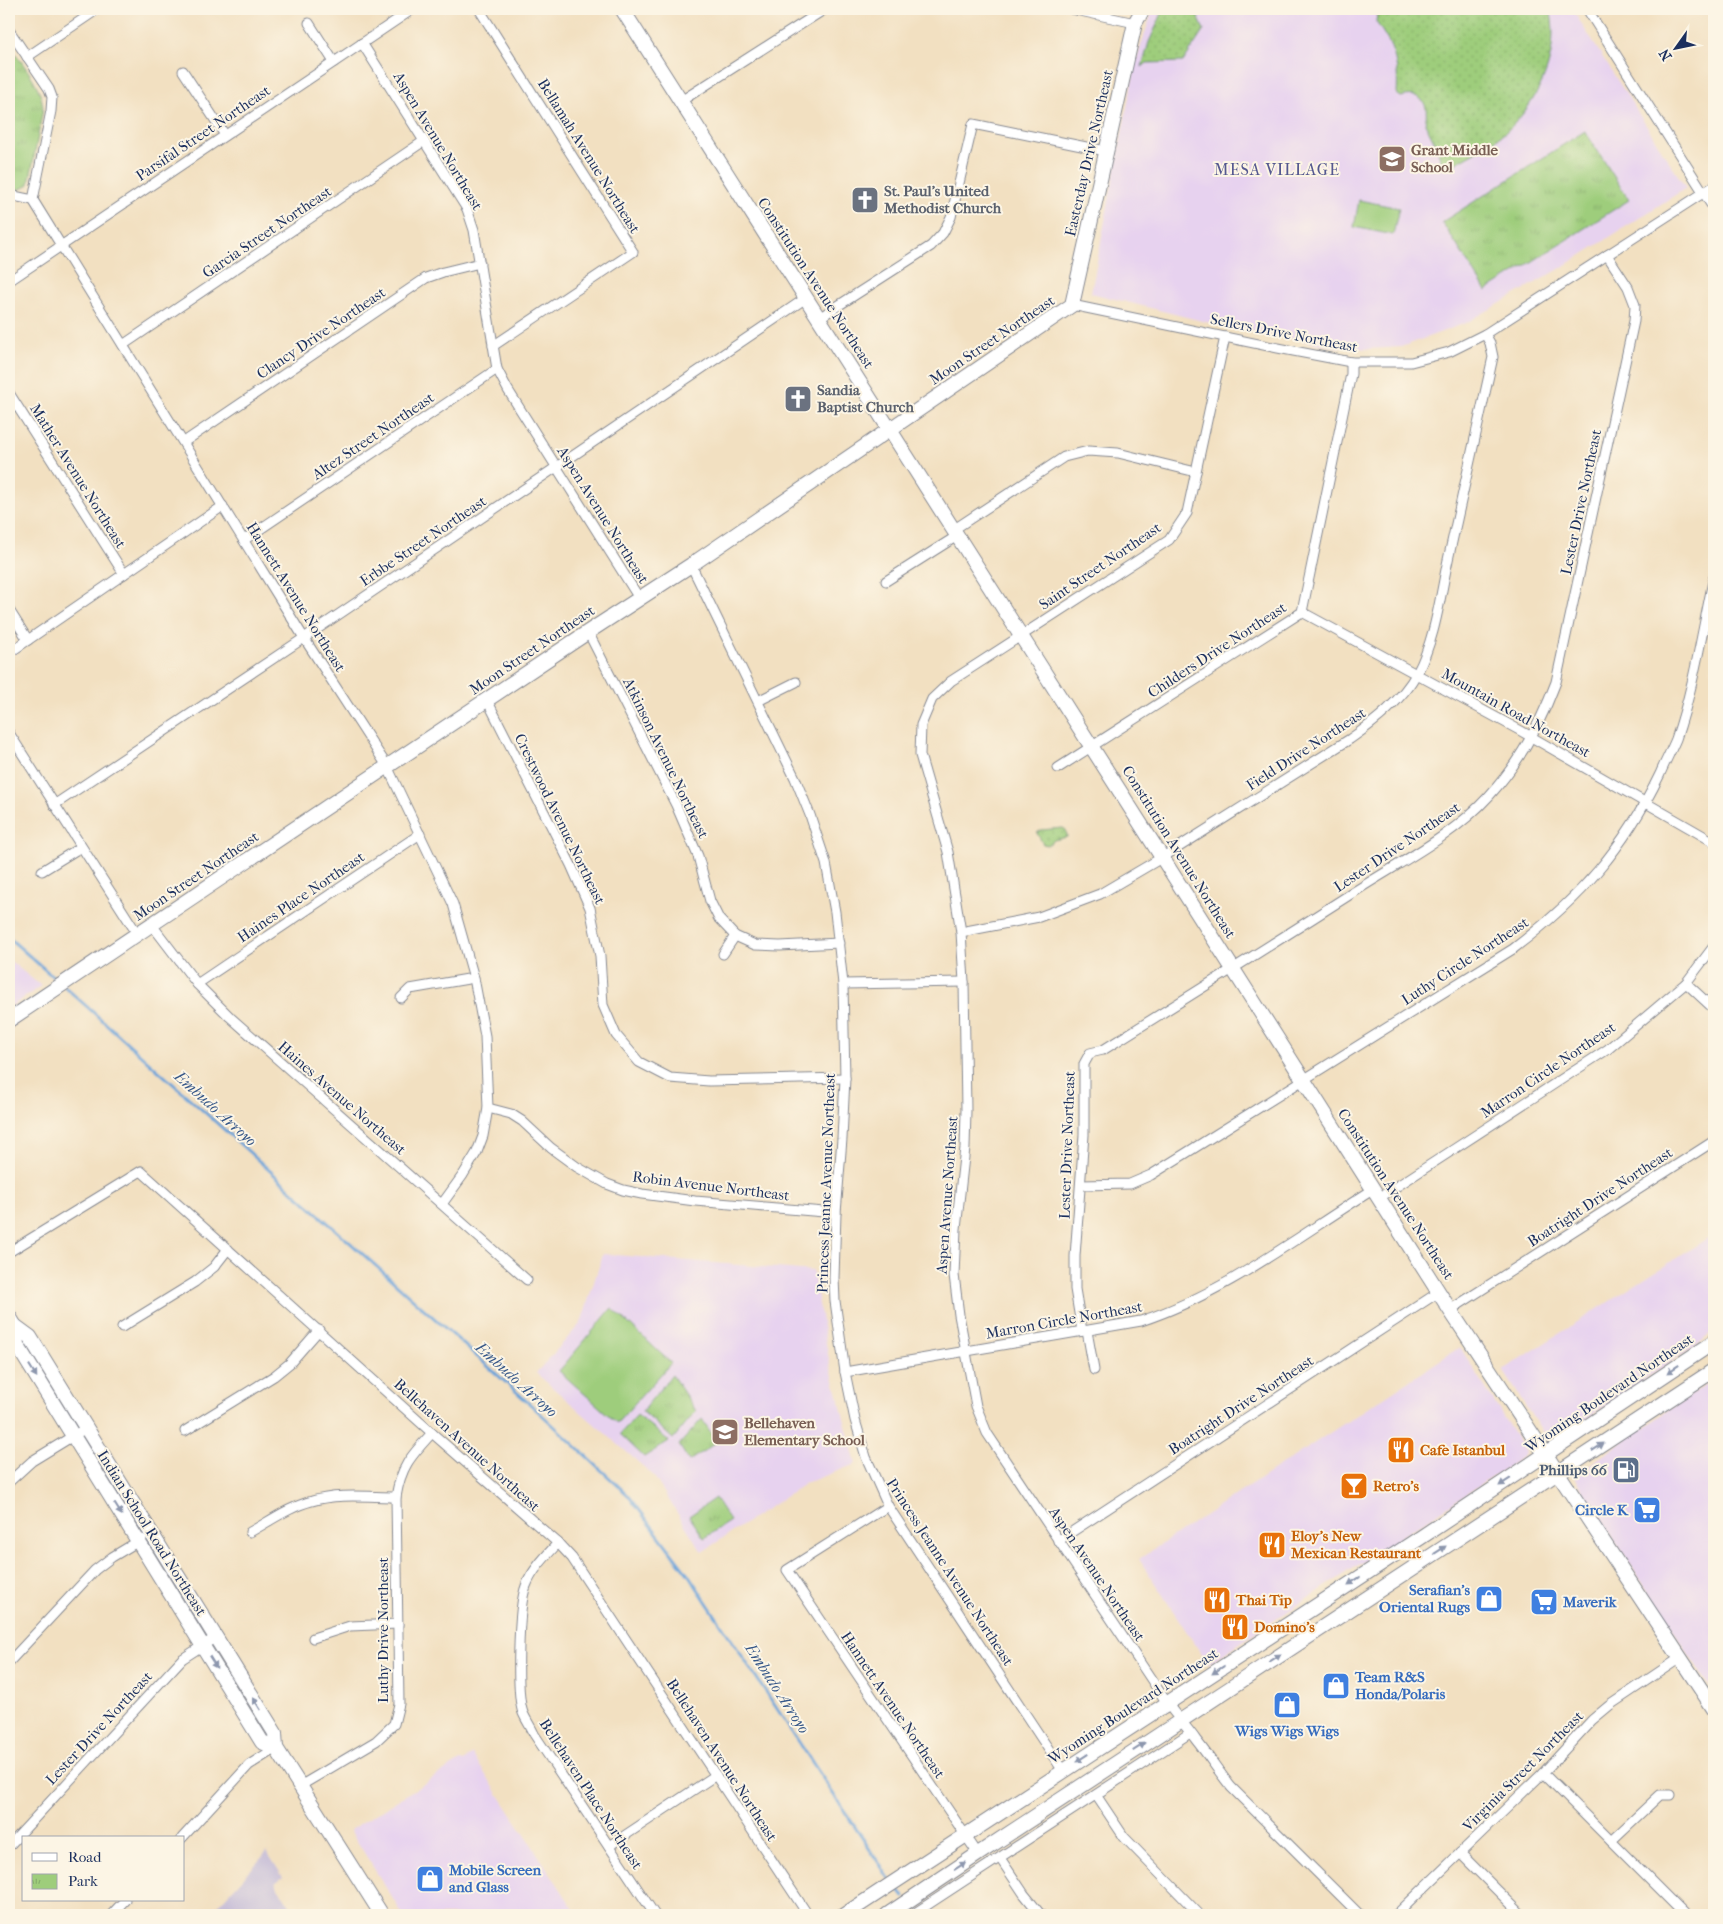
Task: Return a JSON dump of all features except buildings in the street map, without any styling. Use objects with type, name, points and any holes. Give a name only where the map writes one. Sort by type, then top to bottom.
[{"type":"street","points":[[27,57],[98,9]]},
{"type":"street","name":"Parsifal Street Northeast","points":[[9,281],[413,9]]},
{"type":"street","name":"Bellamah Avenue Northeast","points":[[479,9],[634,252],[493,346]]},
{"type":"street","name":"Constitution Avenue Northeast","points":[[622,9],[1450,1310],[1714,1709]]},
{"type":"street","points":[[681,101],[825,9]]},
{"type":"street","points":[[1071,9],[1135,23]]},
{"type":"street","name":"Easterday Drive Northeast","points":[[1072,305],[1135,23],[1143,9]]},
{"type":"street","points":[[1587,9],[1714,209]]},
{"type":"street","points":[[309,23],[334,62]]},
{"type":"street","points":[[9,30],[49,89],[52,98],[33,200],[9,196]]},
{"type":"street","name":"Aspen Avenue Northeast","points":[[362,43],[467,209],[474,230],[493,346]]},
{"type":"street","points":[[183,71],[226,134]]},
{"type":"street","points":[[819,318],[931,246],[943,233],[951,217],[973,124],[1106,151]]},
{"type":"street","name":"Garcia Street Northeast","points":[[124,345],[424,141]]},
{"type":"street","name":"Sellers Drive Northeast","points":[[1072,305],[1351,362],[1411,362],[1449,352],[1485,334],[1714,186]]},
{"type":"street","name":"Hannett Avenue Northeast","points":[[33,200],[304,638],[387,766],[453,904],[474,978],[485,1036],[488,1108],[483,1136],[477,1152],[463,1176],[442,1204]]},
{"type":"street","name":"Lester Drive Northeast","points":[[1094,1370],[1075,1288],[1075,1256],[1084,1134],[1084,1064],[1090,1053],[1103,1050],[1234,969],[1453,828],[1490,795],[1519,760],[1546,710],[1556,682],[1634,321],[1635,305],[1628,286],[1607,255]]},
{"type":"street","name":"Clancy Drive Northeast","points":[[184,442],[426,278],[443,272],[480,264]]},
{"type":"street","name":"Erbbe Street Northeast","points":[[54,805],[806,298]]},
{"type":"street","name":"Moon Street Northeast","points":[[9,1020],[387,766],[691,565],[1072,305]]},
{"type":"street","name":"Field Drive Northeast","points":[[961,932],[988,928],[1048,914],[1100,894],[1163,857],[1357,734],[1396,701],[1417,673],[1428,646],[1435,620],[1493,357],[1490,343],[1485,334]]},
{"type":"street","name":"Saint Street Northeast","points":[[1021,636],[1168,540],[1187,513],[1225,337]]},
{"type":"street","points":[[493,346],[497,369]]},
{"type":"street","name":"Childers Drive Northeast","points":[[1058,768],[1302,612],[1351,374],[1351,362]]},
{"type":"street","name":"Aspen Avenue Northeast","points":[[497,369],[508,390],[639,598]]},
{"type":"street","name":"Altez Street Northeast","points":[[244,540],[497,369]]},
{"type":"street","name":"Mather Avenue Northeast","points":[[9,393],[124,574]]},
{"type":"street","points":[[886,581],[1064,457],[1088,451],[1118,453],[1196,472]]},
{"type":"street","points":[[9,653],[223,506]]},
{"type":"street","name":"Princess Jeanne Avenue Northeast","points":[[691,565],[795,778],[826,863],[839,943],[843,984],[845,1078],[836,1213],[835,1302],[845,1372],[866,1457],[888,1506],[1063,1771]]},
{"type":"street","name":"Luthy Circle Northeast","points":[[1081,1186],[1130,1184],[1151,1175],[1513,949],[1562,910],[1607,860],[1645,802],[1675,740],[1687,701],[1714,577]]},
{"type":"street","points":[[9,610],[28,640]]},
{"type":"street","name":"Mountain Road Northeast","points":[[1302,612],[1532,737],[1714,842]]},
{"type":"street","name":"Atkinson Avenue Northeast","points":[[588,632],[676,805],[698,856],[710,901],[719,919],[735,936],[755,944],[780,946],[839,943]]},
{"type":"street","name":"Aspen Avenue Northeast","points":[[1021,636],[951,681],[932,699],[921,725],[920,754],[948,852],[961,932],[964,982],[966,1110],[965,1148],[956,1229],[954,1274],[965,1351],[976,1406],[987,1433],[1179,1721],[1231,1787],[1360,1915]]},
{"type":"street","points":[[758,701],[796,682]]},
{"type":"street","name":"Crestwood Avenue Northeast","points":[[487,700],[590,908],[600,956],[603,1005],[616,1035],[639,1062],[670,1078],[709,1081],[845,1078]]},
{"type":"street","points":[[9,733],[138,935]]},
{"type":"street","name":"Haines Place Northeast","points":[[197,984],[420,834]]},
{"type":"street","points":[[42,871],[81,847]]},
{"type":"street","name":"Haines Avenue Northeast","points":[[152,925],[197,984],[230,1017],[527,1280]]},
{"type":"street","points":[[723,954],[735,936]]},
{"type":"street","name":"Marron Circle Northeast","points":[[845,1372],[1141,1322],[1171,1312],[1212,1292],[1377,1193],[1608,1049],[1686,983],[1714,946]]},
{"type":"street","points":[[401,998],[410,989],[474,978]]},
{"type":"street","points":[[843,984],[964,982]]},
{"type":"street","points":[[1686,983],[1714,1009]]},
{"type":"street","name":"Robin Avenue Northeast","points":[[488,1108],[511,1114],[577,1167],[607,1184],[623,1190],[695,1201],[836,1213]]},
{"type":"street","name":"Boatright Drive Northeast","points":[[1450,1310],[1714,1141]]},
{"type":"street","name":"Bellehaven Avenue Northeast","points":[[9,1252],[141,1170],[432,1433],[558,1543],[572,1558],[808,1915]]},
{"type":"street","points":[[122,1327],[196,1282],[214,1267],[228,1249]]},
{"type":"street","name":"Boatright Drive Northeast","points":[[1058,1541],[1439,1292]]},
{"type":"street","name":"Indian School Road Northeast","points":[[11,1324],[30,1336],[275,1733],[276,1748],[382,1915]]},
{"type":"street","name":"Indian School Road Northeast","points":[[11,1324],[17,1345],[262,1742],[276,1748]]},
{"type":"street","points":[[185,1431],[274,1376],[290,1363],[319,1330]]},
{"type":"street","name":"Wyoming Boulevard Northeast","points":[[844,1915],[1714,1342]]},
{"type":"street","points":[[887,1915],[1714,1370]]},
{"type":"street","points":[[9,1482],[32,1461],[86,1428]]},
{"type":"street","name":"Luthy Drive Northeast","points":[[300,1786],[376,1741],[394,1724],[399,1704],[396,1497],[399,1478],[408,1460],[432,1433]]},
{"type":"street","points":[[250,1532],[289,1510],[313,1500],[345,1496],[396,1497]]},
{"type":"street","name":"Hannett Avenue Northeast","points":[[888,1506],[787,1570],[964,1836],[978,1854]]},
{"type":"street","points":[[9,1662],[95,1570],[151,1532]]},
{"type":"street","name":"Bellehaven Place Northeast","points":[[558,1543],[534,1571],[526,1586],[521,1603],[519,1646],[523,1713],[534,1734],[655,1915]]},
{"type":"street","points":[[313,1638],[350,1626],[398,1624]]},
{"type":"street","name":"Lester Drive Northeast","points":[[9,1846],[182,1659],[216,1637]]},
{"type":"street","name":"Virginia Street Northeast","points":[[1396,1915],[1543,1773],[1592,1720],[1610,1705],[1680,1658]]},
{"type":"street","points":[[912,1915],[1190,1733]]},
{"type":"street","points":[[184,1836],[249,1765],[276,1748]]},
{"type":"street","points":[[1543,1773],[1685,1915]]},
{"type":"street","points":[[609,1846],[716,1775]]},
{"type":"street","points":[[1096,1795],[1124,1837],[1200,1915]]},
{"type":"street","points":[[1611,1841],[1660,1795],[1670,1795]]},
{"type":"street","points":[[1460,1853],[1522,1915]]},
{"type":"street","points":[[1000,1858],[1024,1894],[1041,1915]]},
{"type":"street","points":[[111,1915],[122,1902]]},
{"type":"shaded area","name":"Grant Middle School","points":[[1153,9],[1572,9],[1686,188],[1563,267],[1466,323],[1401,347],[1369,349],[1337,347],[1218,325],[1091,293],[1136,61]]},
{"type":"shaded area","points":[[9,960],[41,986],[9,1008]]},
{"type":"shaded area","points":[[1714,1234],[1714,1333],[1560,1436],[1546,1436],[1503,1370]]},
{"type":"shaded area","name":"Bellehaven Elementary School","points":[[603,1254],[813,1271],[830,1365],[856,1464],[806,1483],[702,1552],[653,1475],[536,1373],[581,1323]]},
{"type":"shaded area","points":[[1460,1347],[1525,1452],[1524,1456],[1208,1664],[1139,1559]]},
{"type":"shaded area","points":[[1714,1379],[1714,1693],[1573,1476]]},
{"type":"shaded area","points":[[472,1754],[575,1911],[568,1915],[403,1915],[350,1830],[462,1760],[464,1761]]},
{"type":"shaded area","points":[[267,1852],[283,1877],[275,1883],[296,1915],[209,1915]]},
{"type":"green space","points":[[1164,9],[1201,9],[1202,11],[1197,14],[1204,30],[1183,62],[1147,63],[1142,67],[1149,42]]},
{"type":"green space","points":[[1384,9],[1550,9],[1553,25],[1553,42],[1550,58],[1545,74],[1530,104],[1508,130],[1489,144],[1453,165],[1441,162],[1437,147],[1425,123],[1425,105],[1419,98],[1414,96],[1401,97],[1397,94],[1397,73],[1394,56],[1376,22],[1377,13]]},
{"type":"green space","points":[[9,44],[35,83],[42,100],[43,109],[29,184],[17,189],[9,188]]},
{"type":"green space","points":[[1585,131],[1629,200],[1486,291],[1442,222]]},
{"type":"green space","points":[[1359,200],[1399,208],[1393,235],[1354,227]]},
{"type":"green space","points":[[1063,828],[1066,830],[1067,837],[1054,840],[1048,845],[1043,844],[1037,833],[1041,830]]},
{"type":"green space","points":[[612,1308],[671,1363],[617,1423],[559,1371]]},
{"type":"green space","points":[[672,1375],[696,1411],[673,1439],[642,1411]]},
{"type":"green space","points":[[637,1415],[669,1441],[644,1457],[620,1434]]},
{"type":"green space","points":[[702,1419],[717,1442],[689,1461],[679,1445]]},
{"type":"green space","points":[[715,1498],[730,1521],[704,1538],[689,1516]]},
{"type":"waterway","name":"Embudo Arroyo","points":[[9,938],[59,982]]},
{"type":"waterway","name":"Embudo Arroyo","points":[[65,987],[540,1413],[628,1495],[688,1574],[890,1880]]},
{"type":"waterway","name":"Embudo Arroyo","points":[[896,1887],[904,1897]]},
{"type":"place","name":"Grant Middle School","points":[[1392,159]]},
{"type":"place","name":"St. Paul's United Methodist Church","points":[[865,200]]},
{"type":"place","name":"Sandia Baptist Church","points":[[798,399]]},
{"type":"place","name":"Bellehaven Elementary School","points":[[725,1432]]},
{"type":"place","name":"Cafe Istanbul","points":[[1401,1450]]},
{"type":"place","name":"Phillips 66","points":[[1626,1470]]},
{"type":"place","name":"Retro's","points":[[1354,1486]]},
{"type":"place","name":"Circle K","points":[[1647,1510]]},
{"type":"place","name":"Eloy's New Mexican Restaurant","points":[[1272,1545]]},
{"type":"place","name":"Serafian's Oriental Rugs","points":[[1489,1599]]},
{"type":"place","name":"Thai Tip","points":[[1217,1600]]},
{"type":"place","name":"Maverik","points":[[1544,1602]]},
{"type":"place","name":"Domino's","points":[[1235,1627]]},
{"type":"place","name":"Team R&S Honda/Polaris","points":[[1336,1686]]},
{"type":"place","name":"Wigs Wigs Wigs","points":[[1287,1705]]},
{"type":"place","name":"Mobile Screen and Glass","points":[[430,1879]]},
{"type":"district","name":"MESA VILLAGE","points":[[1277,169]]}]
